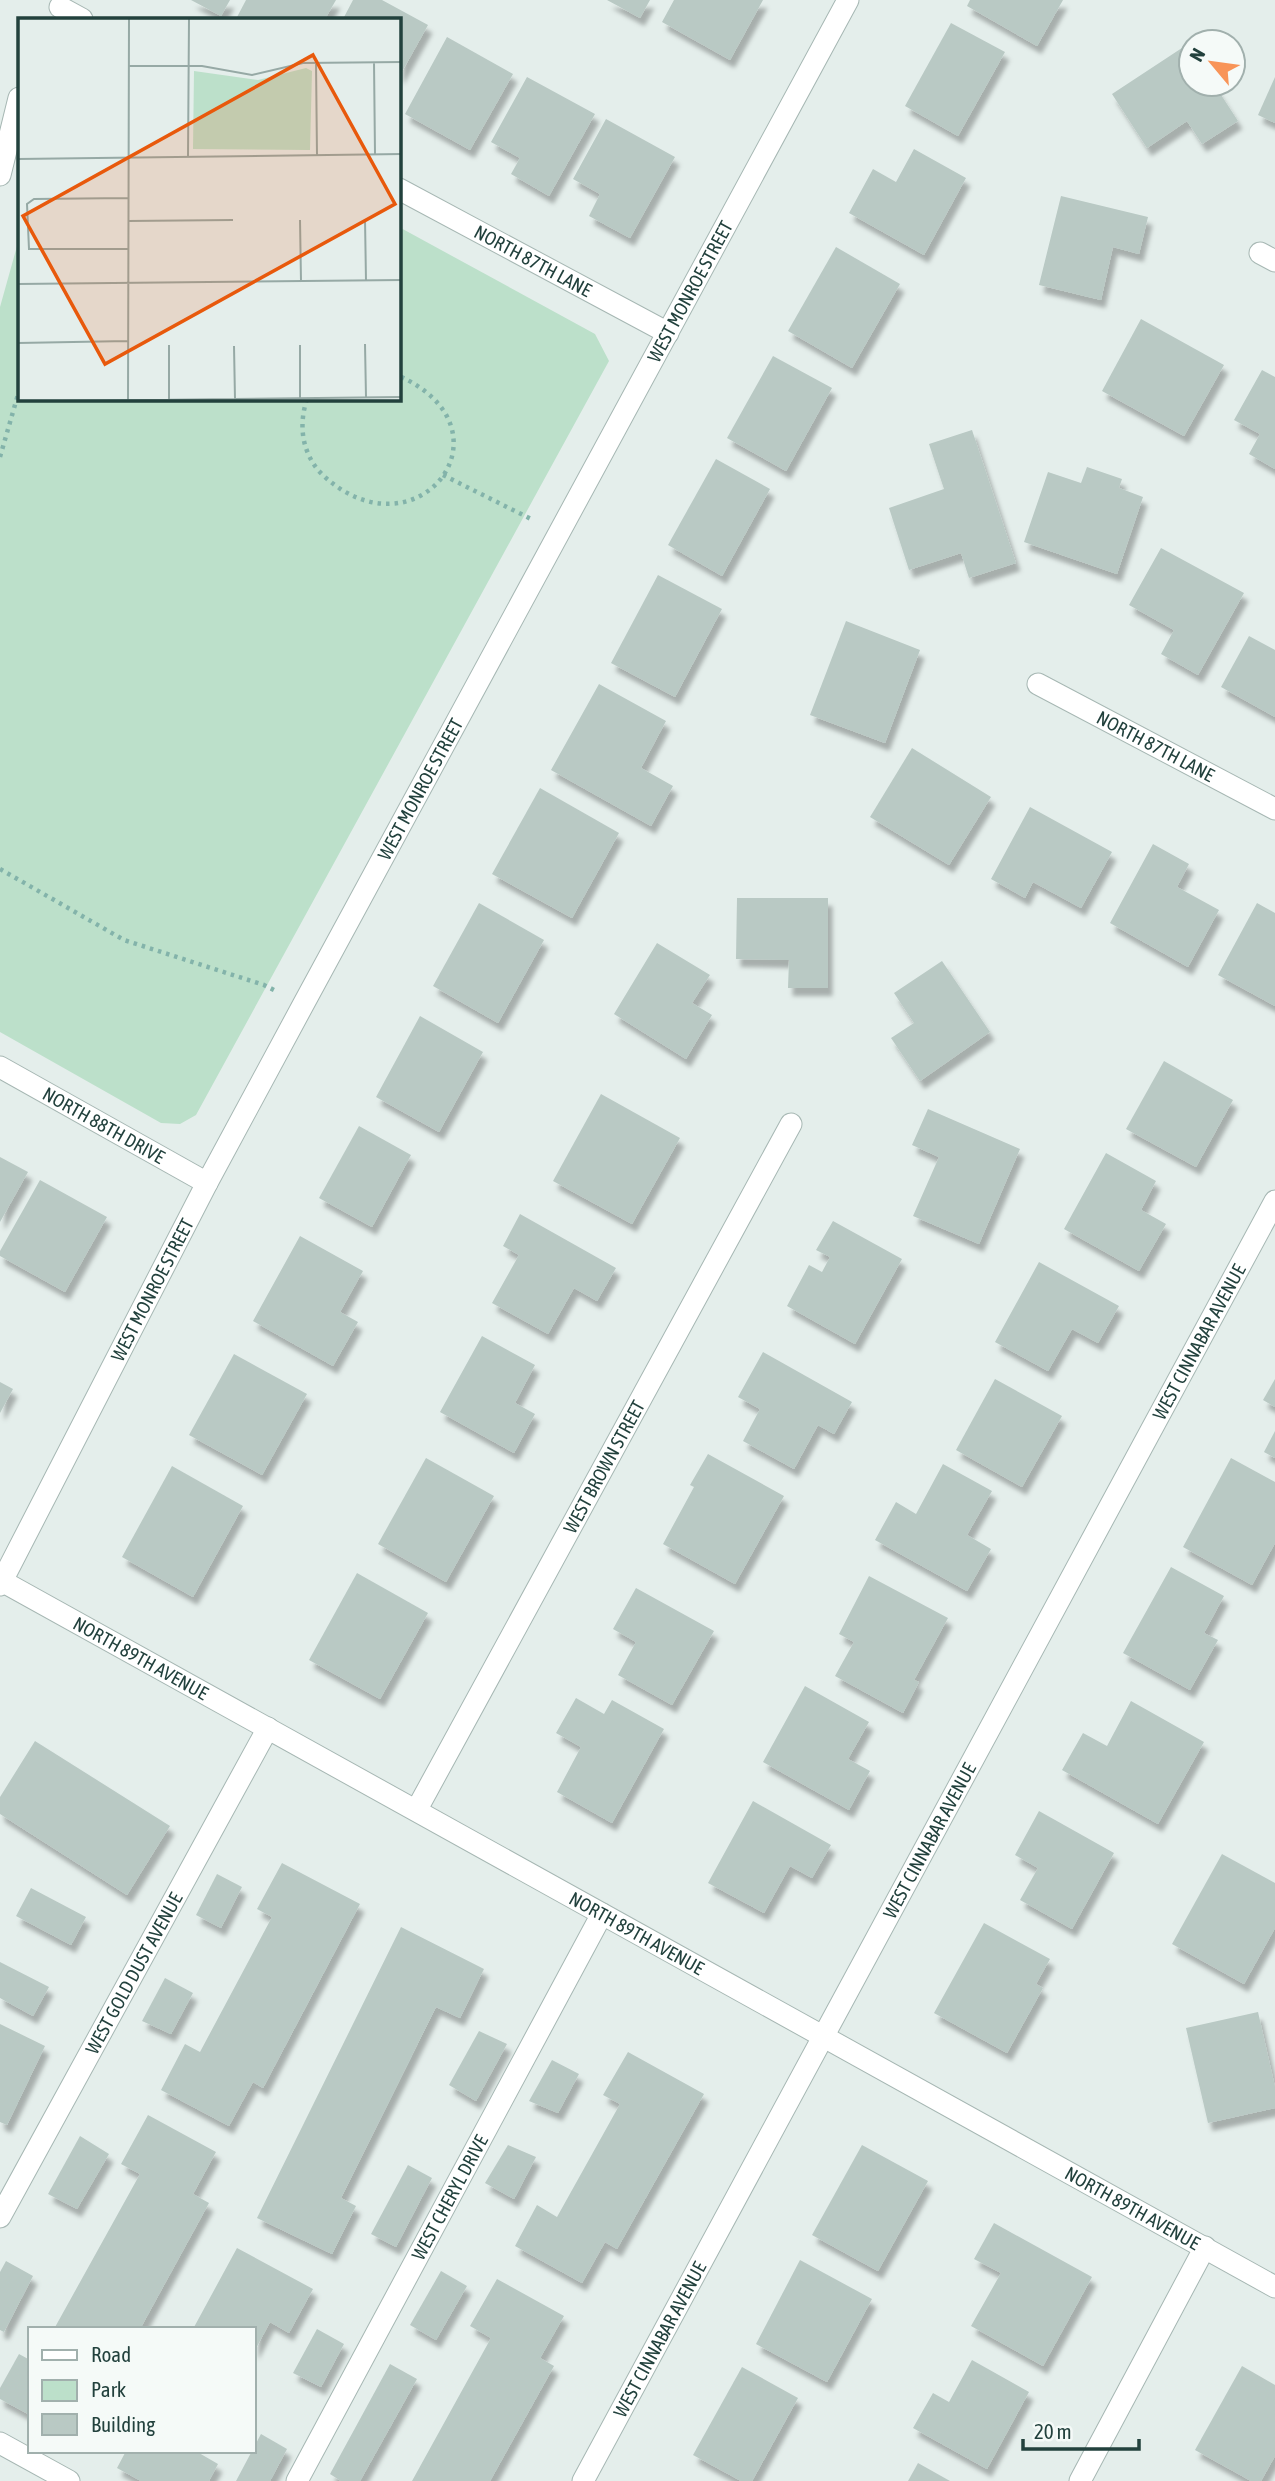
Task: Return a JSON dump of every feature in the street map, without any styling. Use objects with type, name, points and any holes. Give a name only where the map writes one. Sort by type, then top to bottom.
[{"type":"street","name":"WEST MONROE STREET","points":[[1,1582],[207,1183],[848,0]]},
{"type":"street","points":[[60,9],[80,18]]},
{"type":"street","points":[[0,175],[18,102]]},
{"type":"street","name":"NORTH 87TH LANE","points":[[401,190],[668,333]]},
{"type":"street","name":"NORTH 87TH LANE","points":[[1038,684],[1275,809]]},
{"type":"street","name":"NORTH 88TH DRIVE","points":[[0,1067],[207,1183]]},
{"type":"street","name":"WEST BROWN STREET","points":[[417,1810],[790,1124]]},
{"type":"street","name":"WEST CINNABAR AVENUE","points":[[583,2481],[1275,1201]]},
{"type":"street","name":"NORTH 89TH AVENUE","points":[[1,1582],[1275,2287]]},
{"type":"street","name":"WEST GOLD DUST AVENUE","points":[[0,2217],[268,1728]]},
{"type":"street","name":"WEST CHERYL DRIVE","points":[[297,2481],[603,1914]]},
{"type":"street","points":[[1080,2481],[1205,2247]]},
{"type":"street","points":[[0,2443],[69,2481]]},
{"type":"path","points":[[307,401],[301,426],[304,440],[312,462],[324,477],[368,503],[390,505],[414,499],[435,485],[443,475],[455,445],[446,411],[429,394],[401,377]]},
{"type":"path","points":[[0,457],[18,394]]},
{"type":"path","points":[[443,475],[559,533]]},
{"type":"path","points":[[0,869],[124,940],[264,985],[303,1005]]},
{"type":"green space","points":[[401,228],[595,334],[609,361],[196,1115],[180,1124],[161,1123],[0,1032],[0,307],[18,243],[18,401],[401,401]]},
{"type":"building","points":[[191,0],[230,0],[221,16]]},
{"type":"building","points":[[246,0],[336,0],[326,18],[237,18]]},
{"type":"building","points":[[353,0],[382,0],[428,25],[401,73],[401,18],[344,18]]},
{"type":"building","points":[[607,0],[650,0],[640,18]]},
{"type":"building","points":[[674,0],[763,0],[730,60],[662,22]]},
{"type":"building","points":[[970,0],[1063,0],[1037,46],[967,6]]},
{"type":"building","points":[[951,23],[1005,52],[958,136],[905,106]]},
{"type":"building","points":[[447,37],[513,74],[470,150],[405,114]]},
{"type":"building","points":[[1177,51],[1177,98],[1223,98],[1238,121],[1202,144],[1187,121],[1147,148],[1112,94]]},
{"type":"building","points":[[527,77],[595,114],[549,196],[511,174],[520,158],[491,142]]},
{"type":"building","points":[[1275,77],[1275,123],[1258,115]]},
{"type":"building","points":[[606,119],[675,157],[630,238],[589,216],[600,194],[573,179]]},
{"type":"building","points":[[914,149],[966,178],[924,255],[849,213],[873,169],[896,182]]},
{"type":"building","points":[[1061,196],[1148,217],[1139,254],[1113,247],[1101,300],[1039,285]]},
{"type":"building","points":[[836,247],[900,284],[852,368],[788,331]]},
{"type":"building","points":[[1141,319],[1224,365],[1184,436],[1102,391]]},
{"type":"building","points":[[773,356],[832,388],[786,471],[727,438]]},
{"type":"building","points":[[1262,370],[1275,377],[1275,469],[1249,454],[1260,434],[1234,420]]},
{"type":"building","points":[[972,430],[1016,563],[969,578],[961,553],[909,570],[889,508],[944,489],[929,444]]},
{"type":"building","points":[[716,459],[770,489],[722,576],[668,545]]},
{"type":"building","points":[[1087,467],[1122,479],[1119,488],[1143,497],[1117,574],[1024,542],[1048,472],[1081,483]]},
{"type":"building","points":[[1161,548],[1244,593],[1198,675],[1161,654],[1174,630],[1129,605]]},
{"type":"building","points":[[658,575],[722,609],[675,697],[611,663]]},
{"type":"building","points":[[846,621],[920,650],[885,743],[810,715]]},
{"type":"building","points":[[1249,636],[1275,650],[1275,717],[1221,687]]},
{"type":"building","points":[[599,684],[666,721],[641,768],[673,786],[651,826],[551,770]]},
{"type":"building","points":[[912,748],[991,797],[949,865],[870,817]]},
{"type":"building","points":[[540,788],[619,833],[572,918],[492,874]]},
{"type":"building","points":[[1030,807],[1112,852],[1081,908],[1033,882],[1025,898],[991,879]]},
{"type":"building","points":[[1153,844],[1189,864],[1177,887],[1219,910],[1188,967],[1110,923]]},
{"type":"building","points":[[737,898],[828,898],[828,988],[788,988],[789,960],[736,959]]},
{"type":"building","points":[[479,903],[544,940],[498,1023],[433,986]]},
{"type":"building","points":[[1257,903],[1275,913],[1275,1006],[1218,975]]},
{"type":"building","points":[[657,943],[710,975],[692,1003],[712,1015],[686,1059],[614,1014]]},
{"type":"building","points":[[942,961],[990,1032],[920,1081],[891,1038],[914,1023],[894,993]]},
{"type":"building","points":[[420,1016],[483,1052],[439,1132],[376,1097]]},
{"type":"building","points":[[1164,1061],[1233,1100],[1196,1167],[1126,1129]]},
{"type":"building","points":[[601,1094],[680,1138],[632,1224],[553,1181]]},
{"type":"building","points":[[928,1109],[1020,1149],[979,1244],[913,1216],[939,1157],[912,1145]]},
{"type":"building","points":[[359,1126],[411,1155],[372,1227],[319,1198]]},
{"type":"building","points":[[1106,1153],[1156,1181],[1141,1210],[1166,1224],[1139,1271],[1064,1229]]},
{"type":"building","points":[[0,1157],[28,1172],[0,1222]]},
{"type":"building","points":[[40,1180],[107,1217],[65,1292],[0,1256],[0,1251]]},
{"type":"building","points":[[520,1214],[616,1268],[597,1301],[574,1288],[548,1334],[492,1303],[519,1255],[503,1246]]},
{"type":"building","points":[[833,1221],[902,1259],[855,1344],[787,1306],[809,1265],[822,1272],[830,1257],[816,1250]]},
{"type":"building","points":[[300,1236],[363,1271],[340,1312],[358,1322],[333,1366],[253,1321]]},
{"type":"building","points":[[1039,1262],[1119,1306],[1098,1343],[1072,1329],[1048,1371],[995,1342]]},
{"type":"building","points":[[482,1336],[535,1365],[515,1403],[535,1414],[514,1453],[440,1412]]},
{"type":"building","points":[[763,1352],[852,1402],[834,1434],[818,1425],[794,1469],[743,1441],[760,1409],[738,1397]]},
{"type":"building","points":[[234,1354],[307,1394],[262,1475],[189,1435]]},
{"type":"building","points":[[995,1379],[1062,1416],[1022,1487],[956,1450]]},
{"type":"building","points":[[1275,1379],[1275,1407],[1263,1400]]},
{"type":"building","points":[[0,1382],[13,1389],[0,1413]]},
{"type":"building","points":[[1275,1431],[1275,1458],[1264,1452]]},
{"type":"building","points":[[708,1454],[784,1496],[735,1584],[663,1544],[694,1487],[690,1485]]},
{"type":"building","points":[[426,1458],[494,1496],[446,1582],[378,1544]]},
{"type":"building","points":[[1231,1458],[1275,1482],[1275,1543],[1252,1585],[1183,1547]]},
{"type":"building","points":[[943,1464],[992,1491],[967,1535],[991,1549],[967,1591],[875,1540],[896,1502],[916,1514]]},
{"type":"building","points":[[172,1466],[243,1506],[193,1597],[122,1557]]},
{"type":"building","points":[[1171,1567],[1224,1596],[1204,1633],[1218,1640],[1190,1690],[1123,1653]]},
{"type":"building","points":[[357,1573],[428,1613],[380,1699],[309,1660]]},
{"type":"building","points":[[869,1576],[948,1618],[914,1680],[919,1682],[903,1713],[835,1676],[854,1642],[839,1634]]},
{"type":"building","points":[[636,1588],[714,1631],[672,1705],[618,1675],[636,1642],[613,1629]]},
{"type":"building","points":[[805,1686],[869,1722],[848,1759],[870,1771],[849,1810],[763,1762]]},
{"type":"building","points":[[576,1698],[604,1714],[612,1700],[664,1729],[612,1823],[557,1792],[581,1747],[556,1733]]},
{"type":"building","points":[[1131,1701],[1204,1742],[1158,1824],[1062,1770],[1083,1733],[1107,1746]]},
{"type":"building","points":[[35,1741],[170,1826],[127,1895],[0,1814],[0,1797]]},
{"type":"building","points":[[753,1801],[831,1845],[812,1878],[790,1866],[764,1913],[708,1883]]},
{"type":"building","points":[[1039,1811],[1114,1853],[1072,1929],[1020,1900],[1038,1868],[1015,1855]]},
{"type":"building","points":[[1222,1854],[1275,1883],[1275,1928],[1244,1984],[1172,1944]]},
{"type":"building","points":[[282,1863],[360,1904],[263,2088],[253,2082],[229,2126],[161,2090],[185,2044],[200,2052],[272,1917],[257,1909]]},
{"type":"building","points":[[217,1874],[242,1887],[221,1928],[196,1915]]},
{"type":"building","points":[[31,1888],[86,1917],[71,1945],[16,1916]]},
{"type":"building","points":[[984,1923],[1050,1959],[1036,1984],[1043,1988],[1007,2053],[934,2013]]},
{"type":"building","points":[[401,1927],[484,1969],[460,2018],[436,2007],[341,2198],[356,2206],[332,2254],[257,2218]]},
{"type":"building","points":[[0,1962],[49,1987],[33,2016],[0,1998]]},
{"type":"building","points":[[165,1978],[193,1993],[171,2034],[142,2021]]},
{"type":"building","points":[[1258,2012],[1275,2087],[1275,2108],[1208,2123],[1186,2028]]},
{"type":"building","points":[[0,2024],[45,2046],[7,2125],[0,2122]]},
{"type":"building","points":[[479,2031],[507,2044],[476,2101],[449,2085]]},
{"type":"building","points":[[628,2052],[704,2094],[617,2249],[605,2242],[582,2283],[515,2246],[537,2205],[557,2217],[620,2104],[603,2095]]},
{"type":"building","points":[[552,2060],[579,2074],[558,2113],[529,2101]]},
{"type":"building","points":[[148,2115],[216,2152],[193,2194],[209,2203],[141,2327],[55,2327],[140,2174],[121,2164]]},
{"type":"building","points":[[80,2136],[109,2154],[77,2209],[48,2194]]},
{"type":"building","points":[[508,2145],[536,2157],[514,2199],[485,2183]]},
{"type":"building","points":[[862,2145],[928,2181],[878,2271],[812,2235]]},
{"type":"building","points":[[408,2165],[432,2178],[396,2247],[371,2234]]},
{"type":"building","points":[[994,2223],[1092,2277],[1043,2366],[971,2326],[1001,2273],[974,2259]]},
{"type":"building","points":[[237,2248],[313,2289],[289,2333],[270,2322],[256,2348],[256,2327],[194,2327]]},
{"type":"building","points":[[800,2260],[872,2299],[827,2382],[756,2344]]},
{"type":"building","points":[[6,2261],[33,2276],[4,2332],[0,2330],[0,2272]]},
{"type":"building","points":[[441,2271],[467,2286],[436,2340],[410,2325]]},
{"type":"building","points":[[497,2279],[564,2316],[540,2358],[554,2366],[490,2481],[412,2481],[491,2338],[470,2326]]},
{"type":"building","points":[[317,2329],[344,2344],[321,2387],[293,2373]]},
{"type":"building","points":[[19,2354],[28,2359],[28,2414],[0,2399],[0,2388]]},
{"type":"building","points":[[972,2360],[1029,2392],[987,2469],[913,2428],[933,2393],[949,2402]]},
{"type":"building","points":[[390,2364],[417,2379],[360,2481],[341,2481],[330,2474]]},
{"type":"building","points":[[1242,2366],[1275,2385],[1275,2456],[1261,2481],[1251,2481],[1195,2450]]},
{"type":"building","points":[[742,2367],[798,2398],[752,2481],[741,2481],[693,2455]]},
{"type":"building","points":[[261,2434],[287,2449],[270,2481],[236,2481],[251,2453],[256,2453],[256,2443]]},
{"type":"building","points":[[125,2453],[199,2453],[218,2464],[209,2481],[141,2481],[117,2468]]},
{"type":"building","points":[[918,2463],[950,2481],[908,2481]]}]
